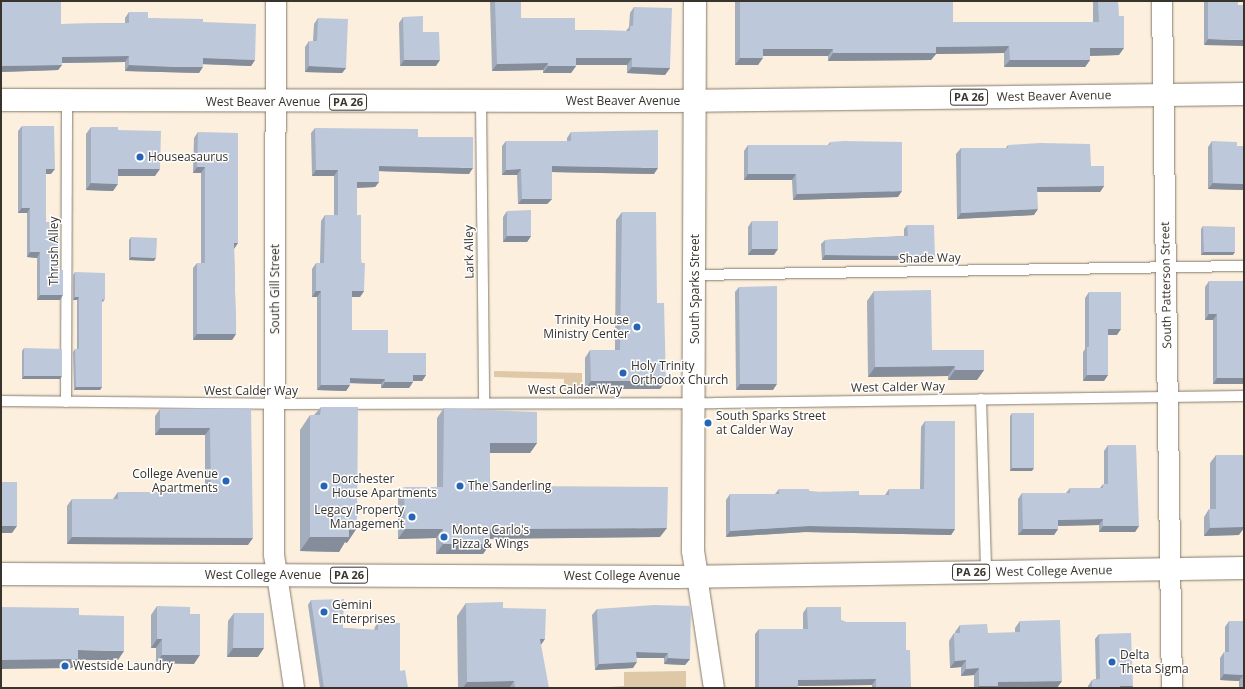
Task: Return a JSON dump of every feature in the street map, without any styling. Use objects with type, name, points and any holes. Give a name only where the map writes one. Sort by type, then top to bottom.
[{"type":"main road","name":"South Sparks Street","points":[[695,1],[693,551],[697,576]]},
{"type":"main road","name":"West Beaver Avenue","points":[[1,100],[276,102],[694,101],[1244,94]]},
{"type":"main road","name":"West College Avenue","points":[[1,574],[278,577],[366,574],[697,576],[1244,568]]},
{"type":"street","name":"South Gill Street","points":[[276,1],[274,555],[294,688]]},
{"type":"street","name":"South Patterson Street","points":[[1162,1],[1172,688]]},
{"type":"street","points":[[697,576],[714,688]]},
{"type":"lane","name":"Thrush Alley","points":[[66,402],[67,100]]},
{"type":"lane","name":"Lark Alley","points":[[481,101],[484,402]]},
{"type":"lane","name":"Shade Way","points":[[694,275],[1244,266]]},
{"type":"lane","name":"West Calder Way","points":[[1,401],[274,404],[484,402],[694,403],[1244,396]]},
{"type":"lane","points":[[981,399],[986,572]]},
{"type":"shaded area","points":[[494,371],[582,373],[582,392],[564,391],[564,379],[494,377]]},
{"type":"shaded area","points":[[686,671],[686,688],[594,688],[624,686],[624,672]]},
{"type":"building","points":[[1,1],[61,1],[61,24],[129,23],[129,12],[148,12],[148,18],[203,19],[203,22],[256,24],[255,60],[203,58],[203,67],[173,67],[129,65],[129,56],[62,57],[62,65],[1,66]]},
{"type":"building","points":[[495,1],[521,1],[521,18],[575,18],[575,30],[630,31],[630,26],[633,26],[634,7],[672,8],[670,68],[632,67],[632,58],[576,58],[576,66],[548,66],[548,63],[497,64]]},
{"type":"building","points":[[740,1],[953,1],[953,22],[1099,22],[1098,1],[1118,1],[1119,16],[1124,16],[1124,48],[1090,48],[1090,60],[1010,60],[1009,46],[936,47],[936,53],[833,53],[833,49],[763,49],[763,58],[740,58]]},
{"type":"building","points":[[1208,1],[1238,1],[1238,5],[1244,5],[1244,40],[1208,39]]},
{"type":"building","points":[[423,16],[423,32],[439,32],[440,60],[404,60],[403,17]]},
{"type":"building","points":[[318,18],[348,19],[346,68],[309,66],[309,41],[317,41]]},
{"type":"building","points":[[22,126],[54,126],[55,169],[46,169],[46,222],[58,222],[58,270],[63,270],[63,295],[40,295],[40,252],[30,252],[30,208],[22,208]]},
{"type":"building","points":[[91,127],[118,127],[118,130],[161,131],[160,169],[118,169],[118,184],[91,183]]},
{"type":"building","points":[[315,128],[418,129],[418,137],[473,137],[473,168],[379,166],[379,182],[357,182],[357,215],[361,215],[361,263],[365,263],[364,291],[352,291],[352,330],[388,330],[388,353],[426,353],[426,375],[413,375],[413,382],[385,382],[385,379],[350,378],[350,385],[321,385],[321,291],[316,291],[316,263],[324,263],[325,215],[338,215],[338,170],[316,170]]},
{"type":"building","points":[[658,130],[658,168],[552,166],[552,199],[522,199],[521,169],[506,170],[506,141],[571,141],[571,132]]},
{"type":"building","points":[[198,132],[238,133],[238,243],[234,243],[236,334],[197,334],[197,263],[205,263],[205,167],[197,167]]},
{"type":"building","points":[[1212,141],[1237,142],[1237,146],[1244,146],[1244,184],[1213,183]]},
{"type":"building","points":[[830,142],[902,142],[902,191],[797,194],[796,174],[748,174],[748,145],[830,145]]},
{"type":"building","points":[[1040,143],[1090,144],[1091,166],[1104,166],[1104,186],[1037,187],[1038,209],[961,213],[961,148],[1008,148],[1008,145]]},
{"type":"building","points":[[531,210],[531,236],[507,236],[507,211]]},
{"type":"building","points":[[622,212],[656,212],[657,303],[664,303],[666,381],[591,381],[590,350],[620,350]]},
{"type":"building","points":[[752,221],[778,221],[778,249],[752,249]]},
{"type":"building","points":[[907,225],[934,225],[935,258],[908,259],[908,256],[825,255],[825,240],[908,236]]},
{"type":"building","points":[[1203,226],[1235,227],[1235,252],[1204,252]]},
{"type":"building","points":[[131,237],[157,238],[156,258],[131,257]]},
{"type":"building","points":[[75,272],[105,273],[105,299],[102,299],[102,387],[76,387],[75,349],[79,349],[79,297],[75,297]]},
{"type":"building","points":[[1209,281],[1244,281],[1244,378],[1217,378],[1217,314],[1209,314]]},
{"type":"building","points":[[777,286],[777,384],[740,384],[739,287]]},
{"type":"building","points":[[931,290],[932,350],[984,350],[984,370],[955,370],[955,366],[875,367],[874,291]]},
{"type":"building","points":[[1089,292],[1121,292],[1121,329],[1108,329],[1108,375],[1087,375],[1087,347],[1089,347]]},
{"type":"building","points":[[24,348],[62,349],[62,376],[24,376]]},
{"type":"building","name":"Dorchester House Apartments","points":[[321,407],[358,407],[357,528],[349,528],[349,537],[310,537],[310,415],[320,415]]},
{"type":"building","points":[[251,408],[253,538],[72,537],[72,499],[118,499],[118,492],[211,493],[210,428],[160,428],[160,409]]},
{"type":"building","points":[[444,408],[537,412],[537,443],[490,443],[490,483],[522,483],[522,486],[668,487],[667,528],[490,529],[490,544],[443,544],[443,529],[405,529],[404,487],[443,487]]},
{"type":"building","points":[[1012,413],[1034,413],[1034,468],[1012,468]]},
{"type":"building","points":[[925,421],[955,421],[955,529],[809,526],[730,531],[730,494],[779,494],[779,489],[809,489],[809,492],[859,491],[859,495],[889,495],[889,489],[924,489]]},
{"type":"building","points":[[1108,445],[1136,445],[1139,526],[1103,526],[1103,519],[1058,520],[1058,529],[1023,529],[1022,493],[1070,493],[1070,488],[1103,488],[1103,484],[1108,484]]},
{"type":"building","points":[[1216,455],[1244,455],[1244,527],[1210,528],[1209,509],[1216,509]]},
{"type":"building","points":[[1,482],[17,482],[17,526],[1,526]]},
{"type":"building","points":[[344,599],[343,628],[378,630],[378,622],[400,623],[400,671],[405,670],[408,688],[324,688],[311,600]]},
{"type":"building","points":[[503,602],[503,608],[546,609],[545,639],[540,639],[549,688],[515,688],[514,681],[467,682],[466,603]]},
{"type":"building","points":[[654,605],[691,606],[690,659],[668,658],[668,653],[636,652],[637,662],[599,664],[597,609]]},
{"type":"building","points":[[157,606],[190,607],[190,614],[200,614],[200,655],[162,655],[162,639],[157,639]]},
{"type":"building","points":[[1,607],[79,608],[79,615],[124,616],[124,651],[78,650],[78,659],[1,660]]},
{"type":"building","points":[[807,607],[841,607],[841,620],[846,622],[906,622],[906,650],[910,650],[911,688],[876,688],[876,679],[798,680],[798,688],[759,688],[759,629],[808,629]]},
{"type":"building","points":[[234,613],[264,613],[264,648],[233,648]]},
{"type":"building","points":[[1060,620],[1062,681],[998,682],[998,686],[979,686],[979,668],[966,669],[966,660],[955,661],[954,633],[960,633],[960,625],[987,624],[988,633],[1020,632],[1020,621]]},
{"type":"building","points":[[1229,621],[1244,621],[1244,688],[1243,675],[1224,674],[1224,652],[1229,652]]},
{"type":"building","name":"Delta Theta Sigma","points":[[1131,633],[1133,686],[1120,686],[1120,688],[1092,688],[1092,680],[1100,679],[1099,634]]},
{"type":"place","name":"Houseasaurus","points":[[140,157]]},
{"type":"place","name":"Trinity House Ministry Center","points":[[637,327]]},
{"type":"place","name":"Holy Trinity Orthodox Church","points":[[623,373]]},
{"type":"place","name":"South Sparks Street at Calder Way","points":[[708,423]]},
{"type":"place","name":"College Avenue Apartments","points":[[226,481]]},
{"type":"place","name":"Dorchester House Apartments","points":[[324,486]]},
{"type":"place","name":"The Sanderling","points":[[460,486]]},
{"type":"place","name":"Legacy Property Management","points":[[412,517]]},
{"type":"place","name":"Monte Carlo's Pizza & Wings","points":[[444,537]]},
{"type":"place","name":"Gemini Enterprises","points":[[324,612]]},
{"type":"place","name":"Delta Theta Sigma","points":[[1112,662]]},
{"type":"place","name":"Westside Laundry","points":[[65,666]]}]
